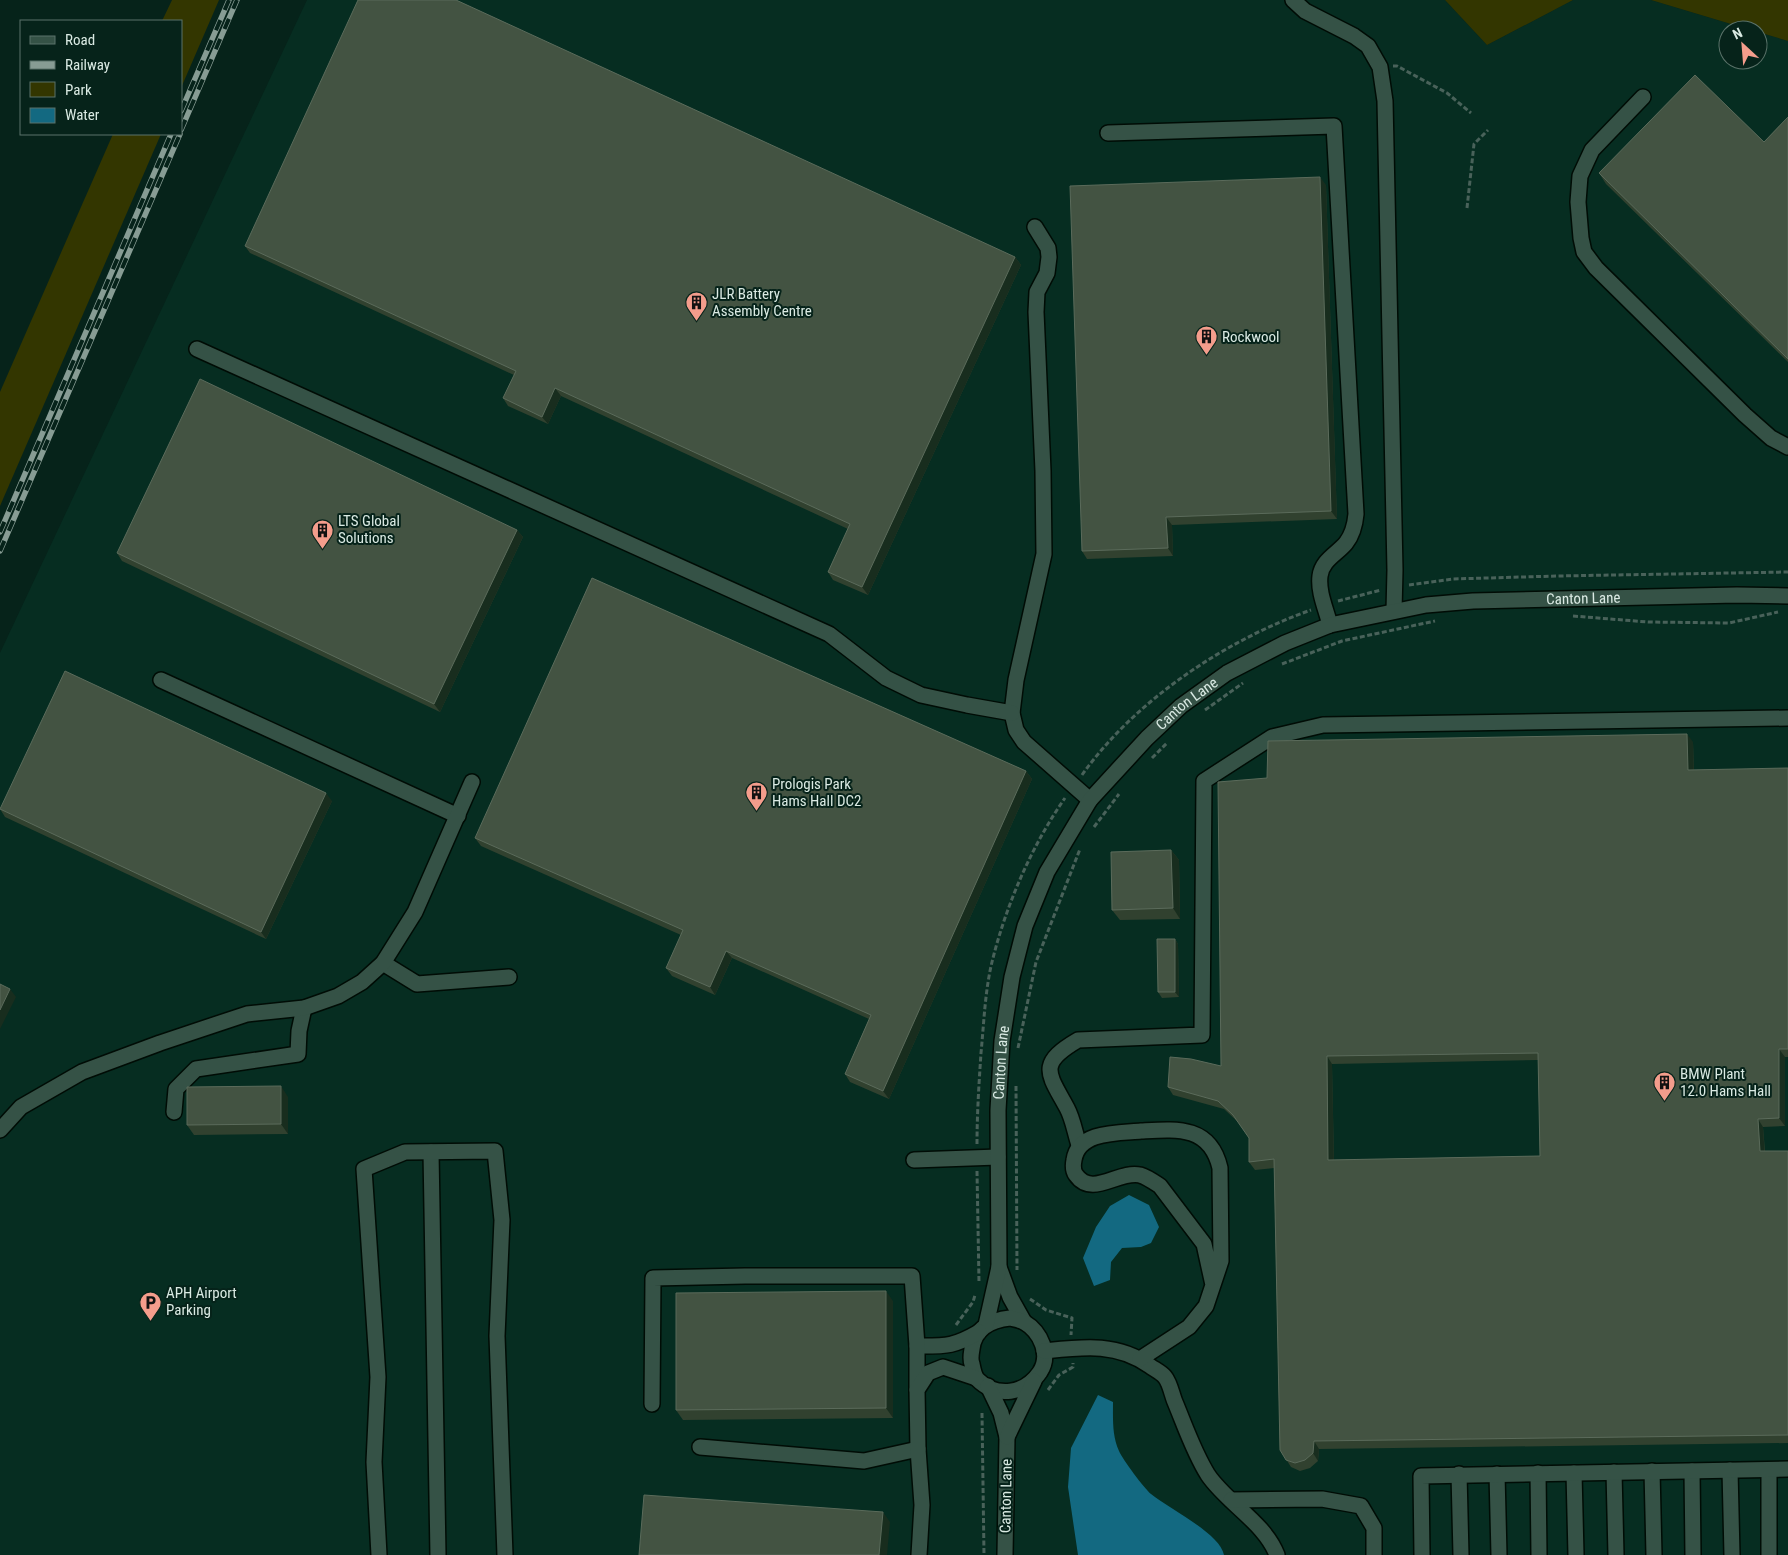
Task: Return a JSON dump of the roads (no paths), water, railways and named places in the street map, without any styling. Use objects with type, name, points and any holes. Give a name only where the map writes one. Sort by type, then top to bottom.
[{"type":"street","points":[[1293,0],[1305,11],[1354,36],[1368,46],[1380,67],[1385,101],[1395,560],[1394,611]]},
{"type":"street","points":[[1643,97],[1592,150],[1580,176],[1578,202],[1580,238],[1584,252],[1596,268],[1745,415],[1770,438],[1788,447]]},
{"type":"street","points":[[1108,132],[1334,126],[1356,514],[1354,529],[1346,543],[1326,561],[1320,575],[1321,595],[1330,625]]},
{"type":"street","points":[[1035,227],[1048,248],[1049,256],[1046,273],[1037,292],[1036,312],[1043,471],[1044,554],[1016,680],[1012,713],[1016,730],[1024,742],[1090,800]]},
{"type":"street","points":[[197,349],[830,634],[886,678],[921,695],[967,706],[1012,713]]},
{"type":"street","name":"Canton Lane","points":[[982,1328],[999,1267],[998,1110],[1002,1041],[1012,978],[1025,926],[1047,872],[1090,800],[1147,738],[1181,706],[1227,673],[1285,643],[1330,625],[1426,605],[1473,601],[1737,595],[1788,596]]},
{"type":"street","points":[[161,680],[458,816]]},
{"type":"street","points":[[1079,1145],[1068,1110],[1056,1091],[1049,1073],[1052,1059],[1078,1040],[1202,1035],[1204,781],[1260,743],[1272,737],[1323,725],[1788,718]]},
{"type":"street","points":[[0,1130],[21,1107],[82,1072],[247,1014],[304,1008],[338,996],[362,982],[383,963],[415,912],[472,782]]},
{"type":"street","points":[[383,963],[417,984],[509,977]]},
{"type":"street","points":[[174,1112],[176,1089],[196,1069],[298,1054],[299,1031],[304,1008]]},
{"type":"street","points":[[1140,1359],[1188,1327],[1206,1306],[1213,1285],[1221,1261],[1220,1168],[1218,1156],[1212,1146],[1202,1138],[1191,1132],[1176,1129],[1108,1133],[1091,1138],[1079,1145],[1074,1154],[1073,1165],[1076,1175],[1082,1180],[1092,1185],[1103,1184],[1122,1175],[1139,1175],[1160,1186],[1204,1244],[1213,1285]]},
{"type":"street","points":[[379,1555],[374,1462],[378,1377],[364,1169],[405,1152],[495,1152],[502,1220],[497,1336],[505,1555]]},
{"type":"street","points":[[431,1152],[438,1555]]},
{"type":"street","points":[[914,1160],[998,1158]]},
{"type":"street","name":"Canton Lane","points":[[999,1267],[1010,1297],[1024,1322]]},
{"type":"street","points":[[652,1404],[653,1278],[912,1276],[917,1346],[918,1449],[922,1505],[919,1555]]},
{"type":"street","points":[[917,1346],[948,1346],[961,1342],[997,1319],[1010,1318],[1024,1322],[1034,1330],[1042,1341],[1045,1356],[1042,1369],[1034,1381],[1012,1392],[999,1391],[982,1382],[943,1367],[928,1373],[917,1390]]},
{"type":"street","points":[[982,1328],[973,1343],[971,1361],[982,1382]]},
{"type":"street","points":[[1044,1350],[1088,1346],[1113,1350],[1130,1354],[1140,1359],[1165,1377],[1194,1448],[1208,1475],[1273,1543],[1278,1555]]},
{"type":"street","name":"Canton Lane","points":[[1007,1437],[1034,1381]]},
{"type":"street","name":"Canton Lane","points":[[982,1382],[1001,1413],[1007,1437],[1005,1555]]},
{"type":"street","points":[[700,1447],[864,1462],[918,1449]]},
{"type":"street","points":[[1422,1555],[1421,1476],[1788,1469]]},
{"type":"street","points":[[1730,1470],[1732,1555]]},
{"type":"street","points":[[1769,1470],[1770,1555]]},
{"type":"street","points":[[1652,1471],[1654,1555]]},
{"type":"street","points":[[1692,1471],[1692,1555]]},
{"type":"street","points":[[1574,1472],[1576,1555]]},
{"type":"street","points":[[1614,1472],[1616,1555]]},
{"type":"street","points":[[1538,1473],[1540,1555]]},
{"type":"street","points":[[1459,1474],[1461,1555]]},
{"type":"street","points":[[1497,1474],[1499,1555]]},
{"type":"street","points":[[1231,1500],[1322,1499],[1361,1506],[1374,1528],[1374,1555]]},
{"type":"water","points":[[1129,1195],[1149,1205],[1159,1227],[1151,1243],[1141,1247],[1122,1248],[1111,1262],[1110,1280],[1094,1286],[1083,1258],[1096,1227],[1110,1206]]},
{"type":"water","points":[[1098,1395],[1113,1402],[1113,1427],[1119,1451],[1139,1480],[1151,1494],[1204,1530],[1213,1538],[1224,1555],[1078,1555],[1068,1487],[1071,1448]]},
{"type":"railway","points":[[182,109],[229,0]]},
{"type":"railway","points":[[182,128],[237,0]]},
{"type":"railway","points":[[0,532],[171,135]]},
{"type":"railway","points":[[0,551],[180,135]]},
{"type":"place","name":"JLR Battery Assembly Centre","points":[[696,322]]},
{"type":"place","name":"Rockwool","points":[[1206,356]]},
{"type":"place","name":"LTS Global Solutions","points":[[322,549]]},
{"type":"place","name":"Prologis Park Hams Hall DC2","points":[[756,812]]},
{"type":"place","name":"BMW Plant 12.0 Hams Hall","points":[[1664,1102]]},
{"type":"place","name":"APH Airport Parking","points":[[150,1321]]}]
